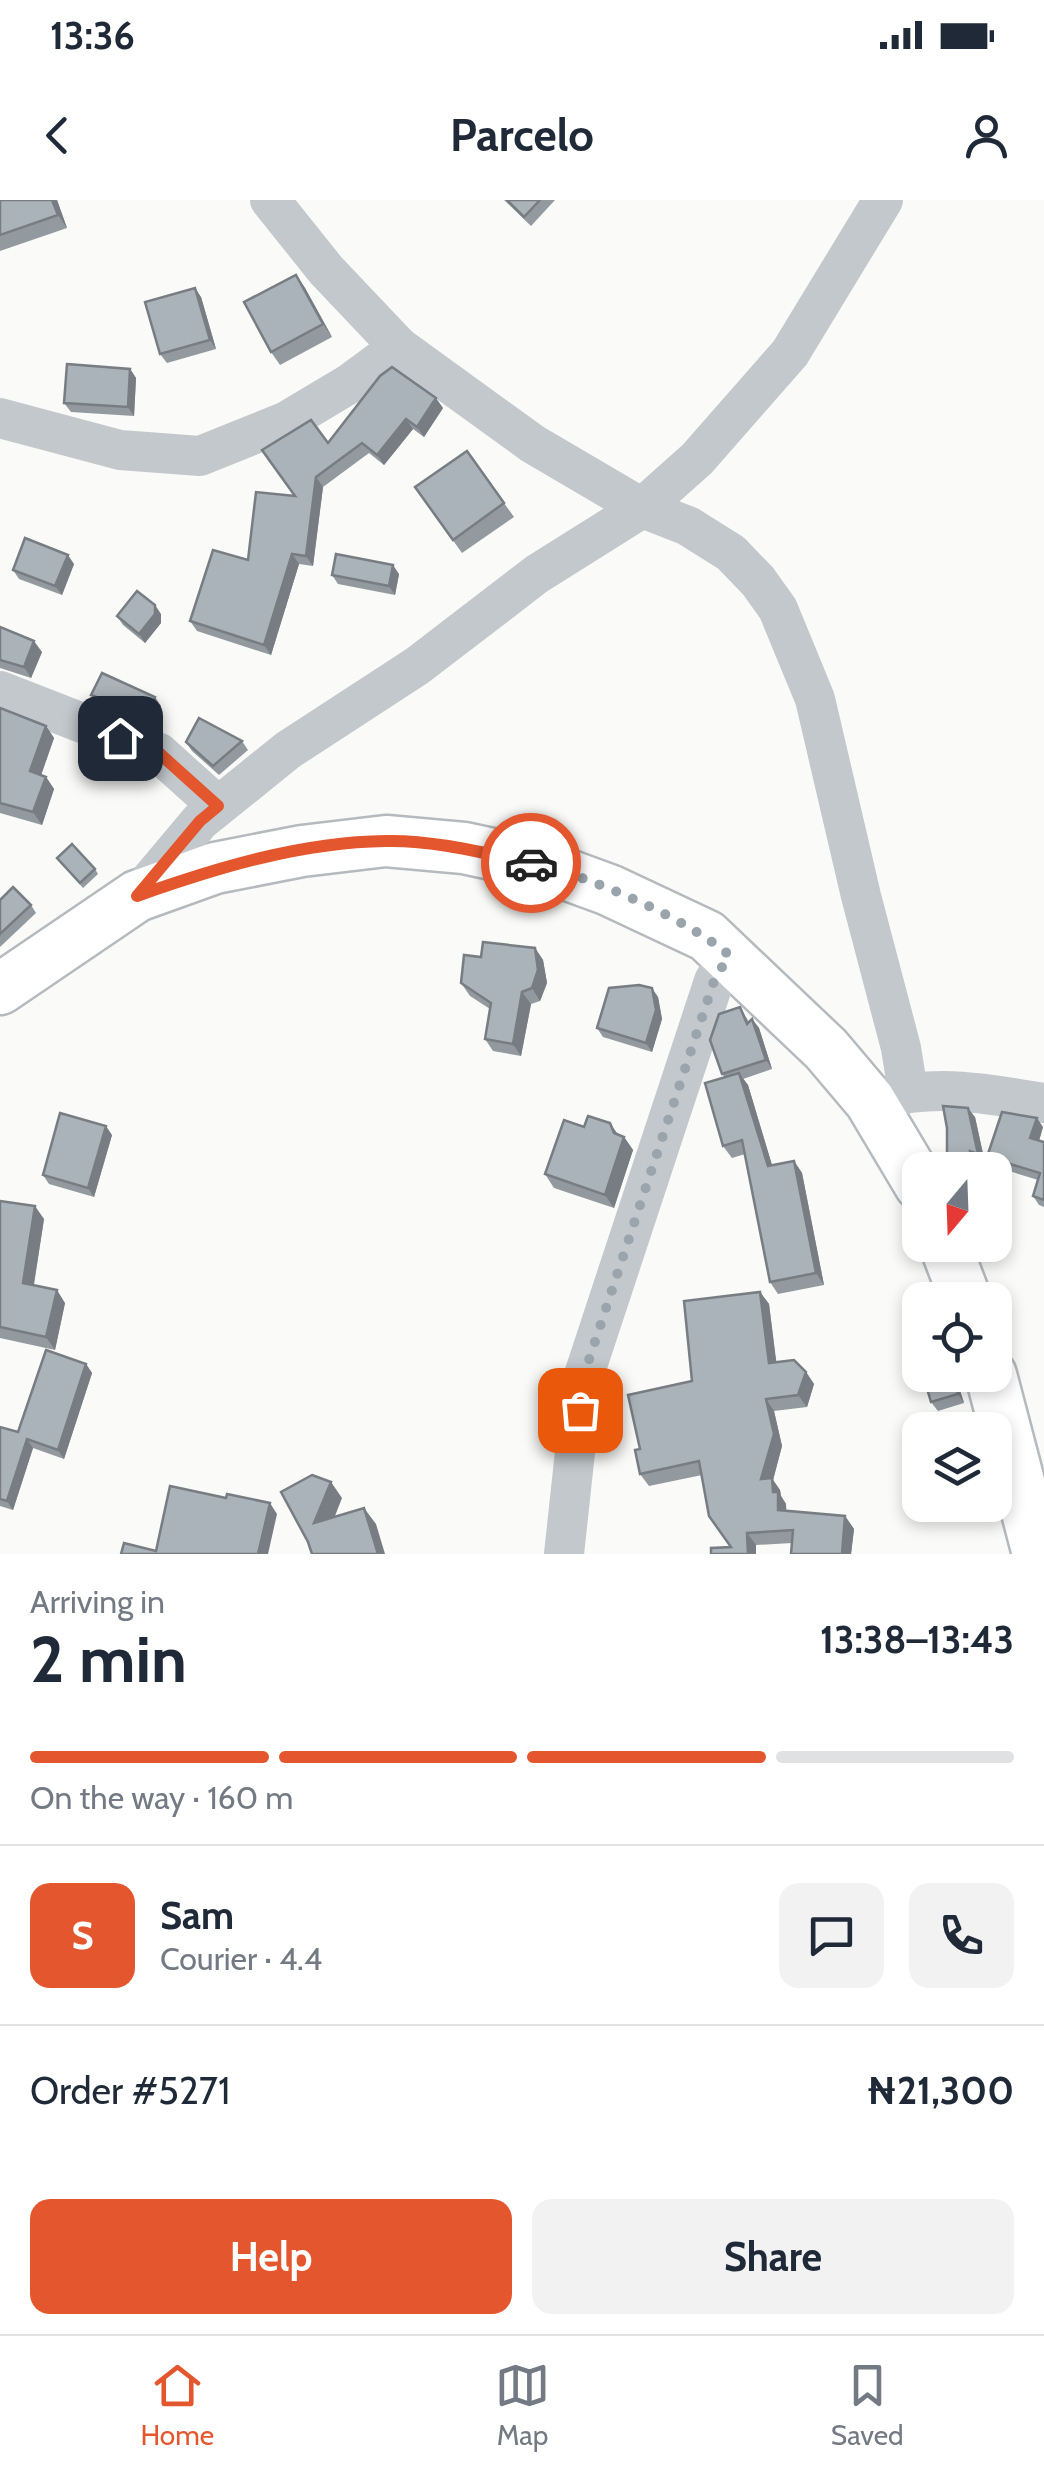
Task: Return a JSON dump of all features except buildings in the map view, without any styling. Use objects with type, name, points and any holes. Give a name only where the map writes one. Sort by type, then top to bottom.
[{"type":"main road","points":[[0,989],[137,896],[215,868],[302,850],[386,840],[464,848],[538,864],[609,890],[707,936],[826,1049],[889,1097],[908,1152]]},
{"type":"main road","points":[[995,1392],[1038,1554]]},
{"type":"street","points":[[270,200],[326,270],[399,347],[533,444],[642,508],[688,526],[731,553],[758,581],[778,609],[816,699],[860,896],[901,1048],[889,1097],[980,1092],[1044,1103]]},
{"type":"street","points":[[137,896],[200,821],[288,750],[417,666],[537,574],[642,508],[697,459],[790,353],[883,200]]},
{"type":"street","points":[[0,418],[120,450],[200,456],[287,421],[349,384],[399,347]]},
{"type":"street","points":[[0,691],[159,753],[218,806]]},
{"type":"street","points":[[564,1554],[583,1378],[714,981],[729,955]]},
{"type":"way so far","points":[[531,863],[609,890],[707,936],[729,955],[714,981],[606,1307],[583,1378],[580,1410]]},
{"type":"route","points":[[120,738],[159,753],[218,806],[200,821],[137,896],[215,868],[302,850],[386,840],[464,848],[531,863]]}]
